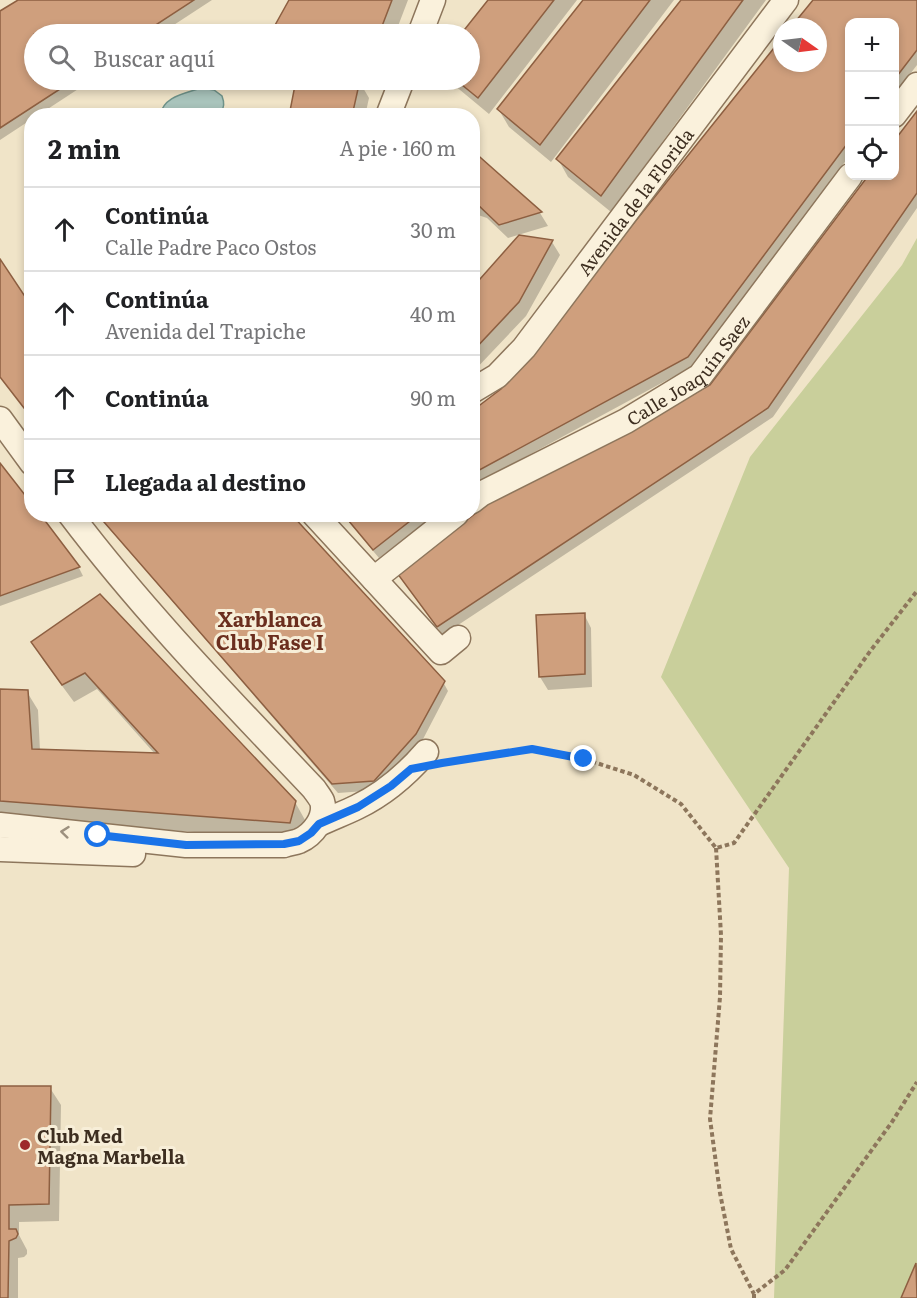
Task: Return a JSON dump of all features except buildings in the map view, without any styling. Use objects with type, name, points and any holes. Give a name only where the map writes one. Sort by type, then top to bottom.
[{"type":"street","points":[[424,24],[433,0]]},
{"type":"street","name":"Avenida de la Florida","points":[[480,386],[497,375],[524,348],[786,0]]},
{"type":"street","points":[[899,108],[917,85]]},
{"type":"street","points":[[391,108],[398,90]]},
{"type":"street","name":"Calle Joaquín Saez","points":[[480,495],[626,421],[700,376],[847,180]]},
{"type":"street","points":[[0,419],[24,452]]},
{"type":"street","points":[[0,825],[186,845],[284,844],[299,841],[311,833],[319,824],[323,812],[322,801],[314,789],[199,667],[105,560],[76,522]]},
{"type":"street","points":[[321,522],[441,652],[458,638]]},
{"type":"street","points":[[374,579],[446,522]]},
{"type":"street","points":[[319,824],[358,807],[391,786],[418,760]]},
{"type":"street","points":[[0,849],[140,854],[186,845]]},
{"type":"path","points":[[716,848],[734,843],[871,650],[917,591]]},
{"type":"path","points":[[418,760],[442,763],[532,749],[584,759],[634,775],[681,804],[716,848],[721,935],[720,987],[710,1119],[720,1193],[731,1249],[754,1296],[785,1270],[892,1122],[917,1083]]},
{"type":"green space","points":[[917,238],[917,1298],[774,1298],[789,868],[661,677],[750,457],[902,265]]},
{"type":"water","points":[[195,90],[214,90],[222,96],[223,108],[163,108],[170,100]]},
{"type":"place","name":"Club Med Magna Marbella","points":[[25,1145]]},
{"type":"district","name":"Xarblanca Club Fase I","points":[[270,630]]},
{"type":"route","points":[[98,835],[186,845],[284,844],[299,841],[319,824],[358,807],[391,786],[411,769],[532,749],[584,759]]}]
